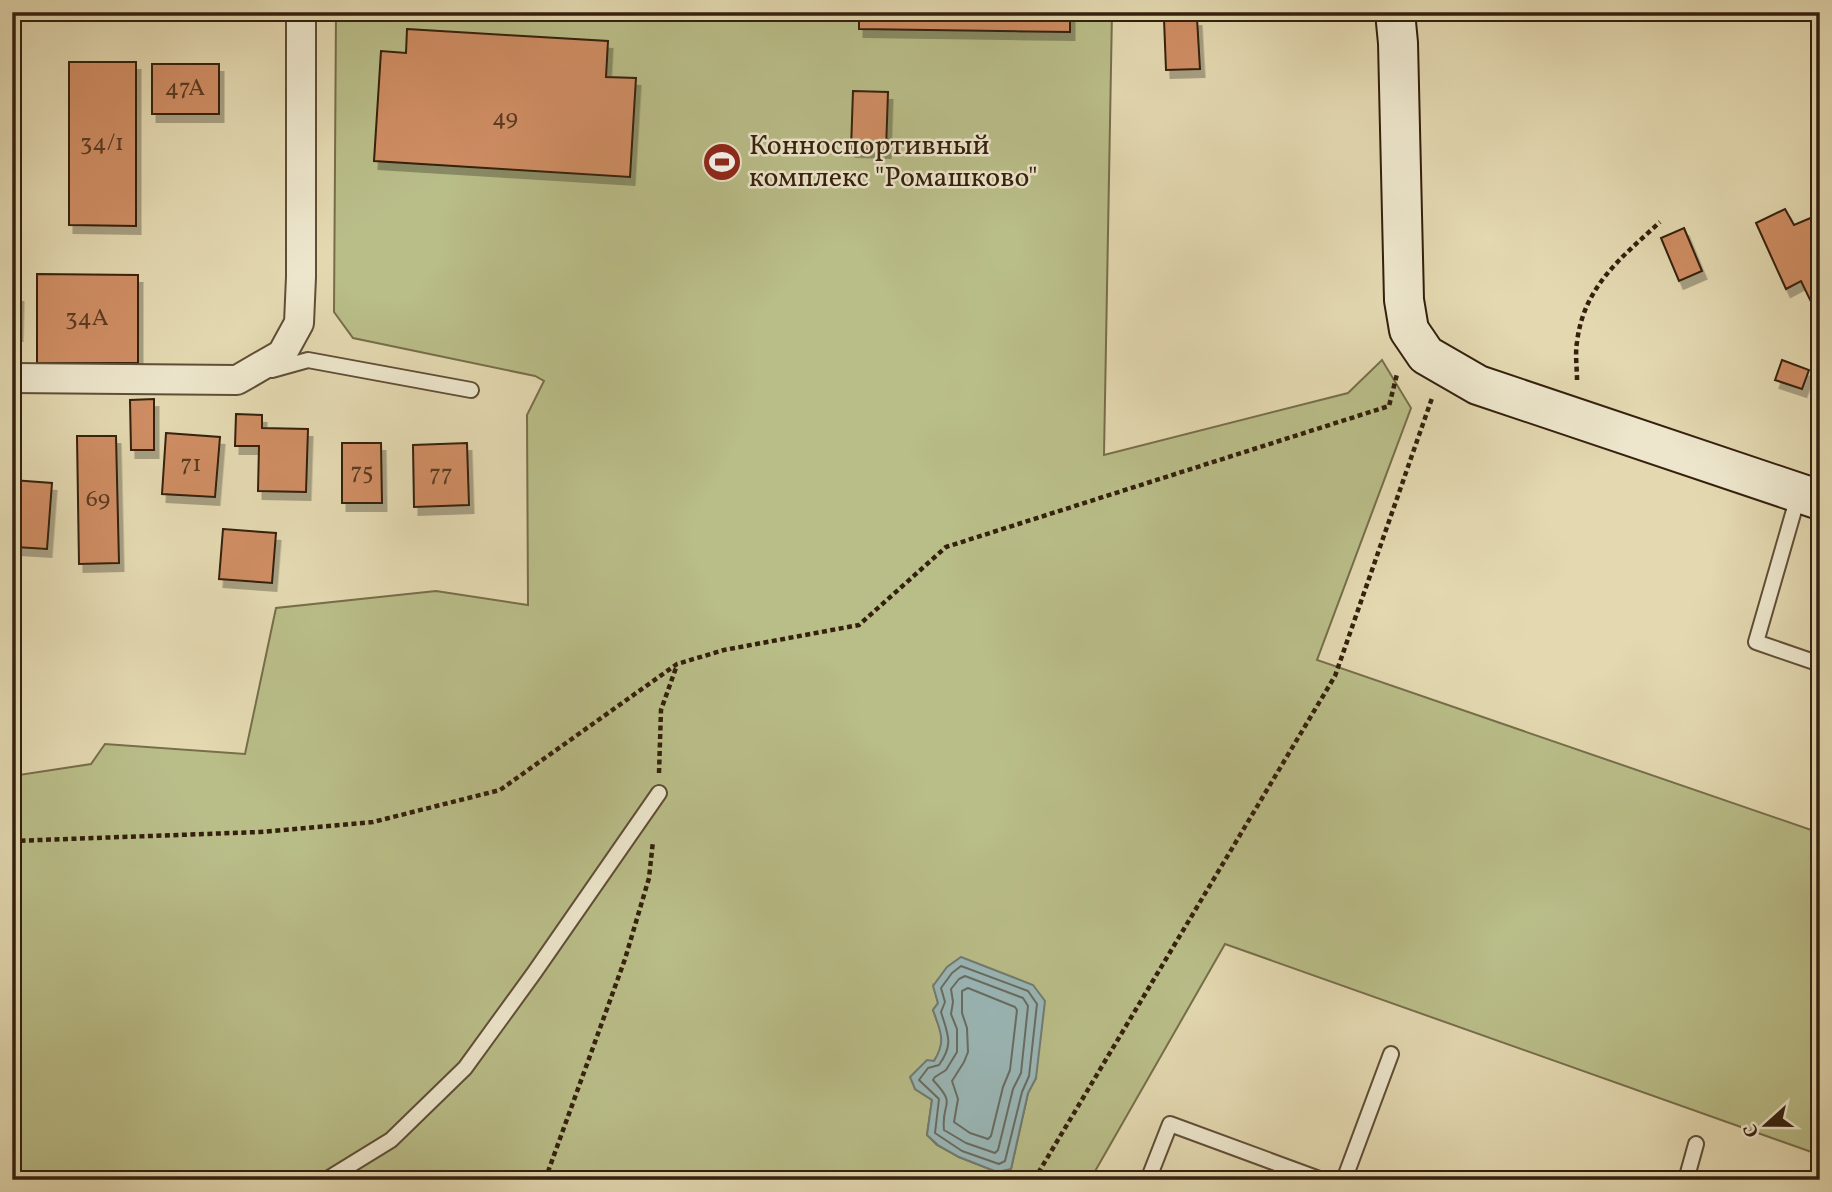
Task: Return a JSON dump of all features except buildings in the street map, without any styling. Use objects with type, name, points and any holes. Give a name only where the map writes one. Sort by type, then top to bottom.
[{"type":"street","points":[[12,378],[237,380],[282,354],[299,323],[301,12]]},
{"type":"street","points":[[1395,12],[1404,300],[1409,330],[1426,355],[1478,385],[1810,497]]},
{"type":"lane","points":[[237,380],[308,360],[471,390]]},
{"type":"lane","points":[[1810,497],[1756,642],[1820,664]]},
{"type":"lane","points":[[326,1180],[391,1140],[465,1068],[659,793]]},
{"type":"lane","points":[[1344,1180],[1391,1054]]},
{"type":"lane","points":[[1148,1180],[1170,1124],[1322,1180]]},
{"type":"lane","points":[[1686,1180],[1696,1144]]},
{"type":"path","points":[[1577,380],[1577,342],[1590,298],[1608,270],[1660,222]]},
{"type":"path","points":[[12,841],[260,832],[373,822],[500,790],[677,664],[724,650],[859,625],[946,547],[1389,406],[1409,330]]},
{"type":"path","points":[[1034,1180],[1335,676],[1433,398]]},
{"type":"path","points":[[545,1180],[625,959],[649,878],[659,793],[662,710],[677,664]]},
{"type":"green space","points":[[336,12],[1112,12],[1104,455],[1348,393],[1382,360],[1411,408],[1317,660],[1820,833],[1820,1155],[1225,944],[1090,1180],[12,1180],[12,776],[91,764],[105,744],[245,754],[276,608],[436,591],[528,605],[527,415],[544,381],[535,376],[353,338],[334,312]],"holes":[[[934,986],[1036,1078],[1028,1093],[1011,1169],[997,1172],[937,1145],[927,1135],[932,1100],[915,1089],[942,1049],[941,1031],[933,1010],[938,1003]]]},
{"type":"water","points":[[961,957],[1033,985],[1045,1001],[1036,1078],[1028,1093],[1011,1169],[997,1172],[959,1157],[927,1135],[932,1100],[915,1089],[910,1077],[927,1060],[934,1061],[938,1054],[941,1036],[933,1010],[938,1003],[933,986],[947,967]]},
{"type":"place","name":"Конноспортивный комплекс \"Ромашково\"","points":[[722,162]]}]
